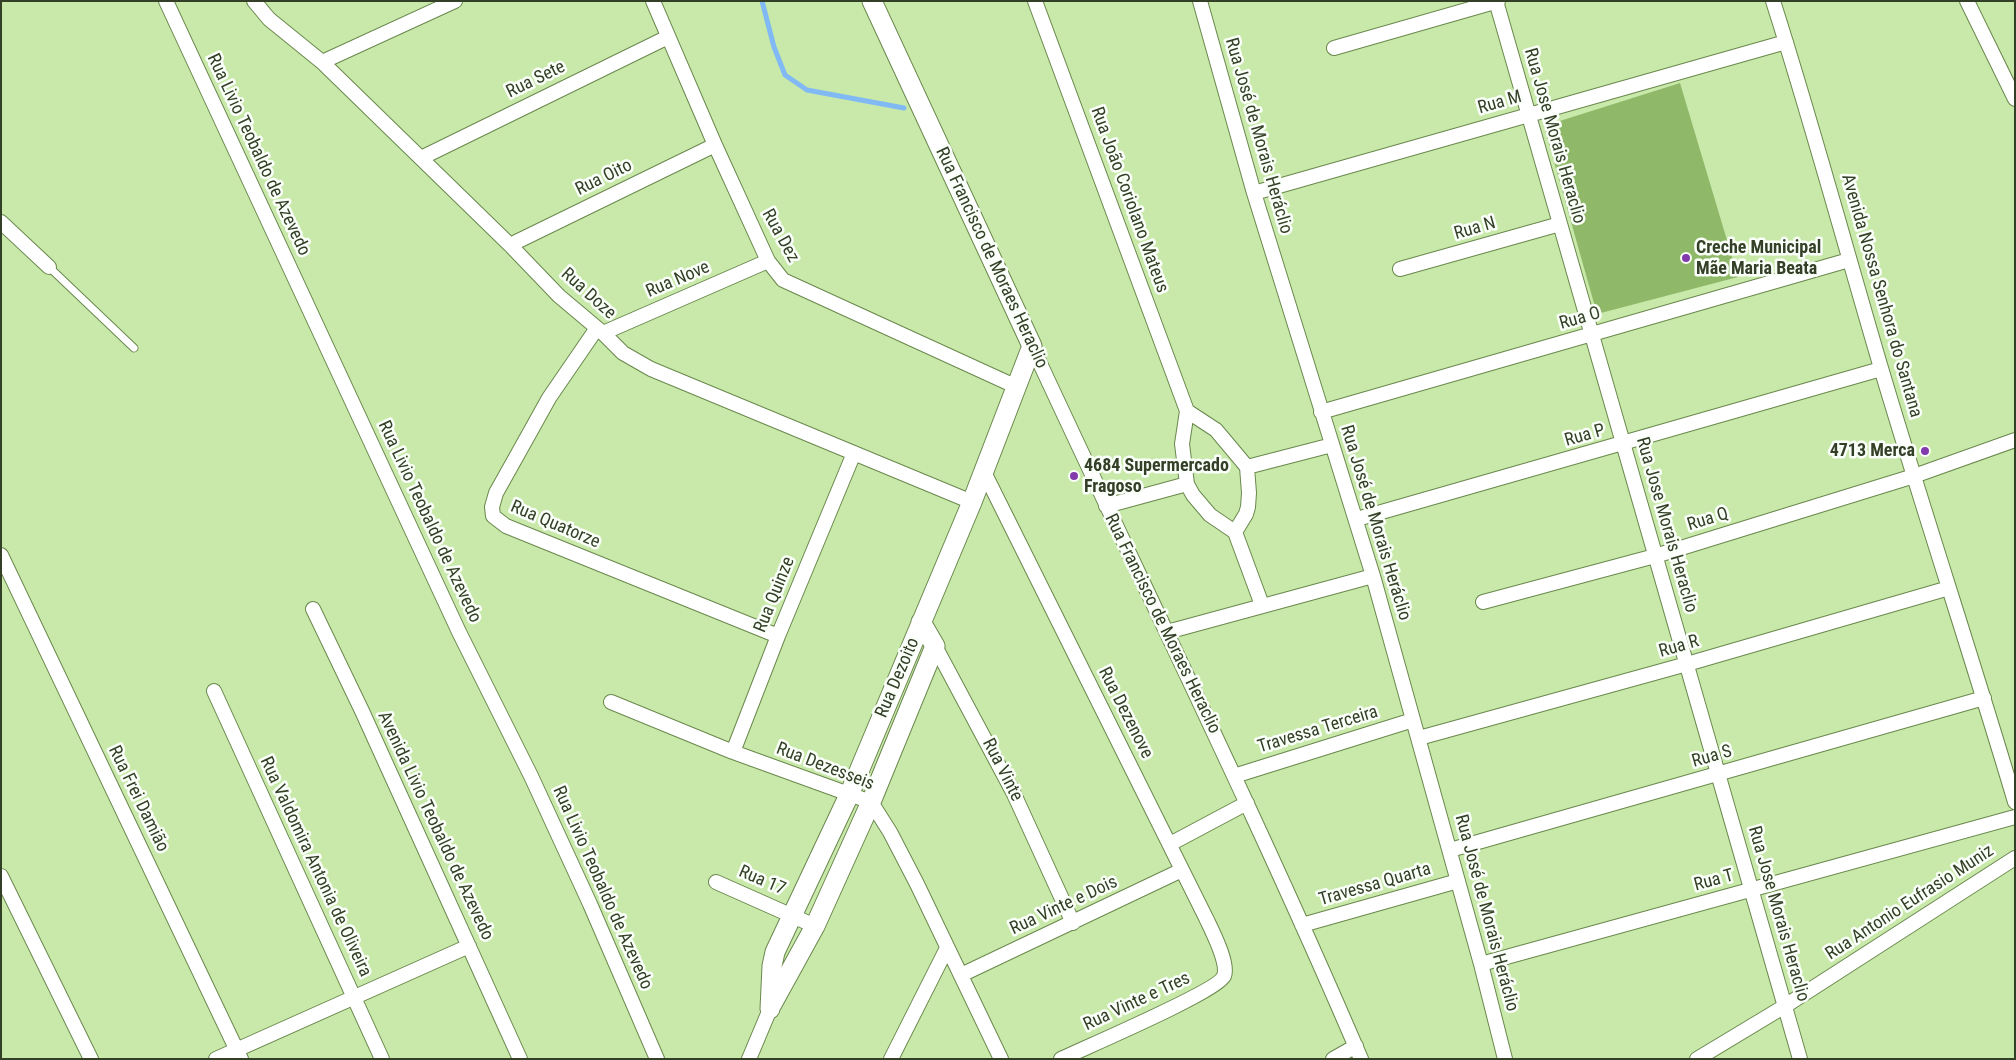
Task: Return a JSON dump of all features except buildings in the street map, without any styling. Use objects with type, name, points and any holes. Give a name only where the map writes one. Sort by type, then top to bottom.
[{"type":"street","name":"Rua Livio Teobaldo de Azevedo","points":[[166,1],[460,632],[531,776],[590,904],[657,1059]]},
{"type":"street","name":"Rua Doze","points":[[254,1],[269,19],[322,62],[510,245],[559,296],[600,330],[623,353],[651,369],[972,502]]},
{"type":"street","points":[[322,62],[455,1]]},
{"type":"street","name":"Rua Dez","points":[[653,1],[714,146],[768,261],[783,280],[1017,387]]},
{"type":"street","name":"Rua Francisco de Moraes Heraclio","points":[[872,1],[1106,506],[1247,804],[1359,1053]]},
{"type":"street","name":"Rua João Coriolano Mateus","points":[[1035,1],[1187,411],[1182,444],[1187,484],[1193,495],[1210,515],[1234,532]]},
{"type":"street","name":"Rua José de Morais Heráclio","points":[[1200,1],[1254,193],[1373,576],[1482,964],[1506,1059]]},
{"type":"street","points":[[1334,48],[1497,1]]},
{"type":"street","name":"Rua Jose Morais Heraclio","points":[[1497,1],[1800,1059]]},
{"type":"street","name":"Avenida Nossa Senhora do Santana","points":[[1773,1],[1881,369],[2015,802]]},
{"type":"street","points":[[1967,1],[2014,94]]},
{"type":"street","name":"Rua Sete","points":[[421,158],[668,36]]},
{"type":"street","name":"Rua M","points":[[1254,193],[1786,42]]},
{"type":"street","name":"Rua Oito","points":[[510,245],[714,146]]},
{"type":"street","points":[[1,222],[49,267]]},
{"type":"street","name":"Rua N","points":[[1400,269],[1560,224]]},
{"type":"street","name":"Rua O","points":[[1322,412],[1850,260]]},
{"type":"street","name":"Rua Nove","points":[[600,330],[768,261]]},
{"type":"street","name":"Rua Quatorze","points":[[600,330],[549,398],[496,493],[492,504],[493,516],[506,526],[778,636]]},
{"type":"street","name":"Rua Dezoito","points":[[770,1009],[772,966],[776,952],[849,795],[972,502],[1032,346]]},
{"type":"street","name":"Rua P","points":[[1356,519],[1881,369]]},
{"type":"street","points":[[1187,411],[1216,430],[1247,467],[1250,493],[1248,507],[1234,532],[1262,605]]},
{"type":"street","name":"Rua Q","points":[[1483,602],[1656,556],[1914,476],[2015,440]]},
{"type":"street","points":[[1247,467],[1332,445]]},
{"type":"street","name":"Rua Quinze","points":[[733,752],[778,636],[854,453]]},
{"type":"street","name":"Rua Dezenove","points":[[984,472],[1170,844],[1216,941],[1225,974]]},
{"type":"street","points":[[1106,506],[1187,484]]},
{"type":"street","name":"Rua Frei Damião","points":[[1,556],[239,1054]]},
{"type":"street","points":[[1167,632],[1373,576]]},
{"type":"street","name":"Rua R","points":[[1419,738],[1687,664],[1948,588]]},
{"type":"street","name":"Avenida Livio Teobaldo de Azevedo","points":[[313,609],[470,946],[520,1059]]},
{"type":"street","name":"Rua Vinte","points":[[921,622],[1014,794],[1074,923]]},
{"type":"street","name":"Rua Dezoito","points":[[749,1059],[770,1009],[815,926],[871,802],[935,646]]},
{"type":"street","name":"Rua Valdomira Antonia de Oliveira","points":[[214,690],[382,1059]]},
{"type":"street","name":"Rua S","points":[[1450,850],[1984,698]]},
{"type":"street","name":"Rua Dezesseis","points":[[611,702],[733,752],[871,802],[895,841],[1001,1059]]},
{"type":"street","name":"Travessa Terceira","points":[[1234,776],[1413,720]]},
{"type":"street","points":[[1170,844],[1247,804]]},
{"type":"street","name":"Rua T","points":[[1482,964],[2015,817]]},
{"type":"street","name":"Rua Antonio Eufrasio Muniz","points":[[1697,1059],[1785,1006],[2015,858]]},
{"type":"street","name":"Rua Vinte e Dois","points":[[961,975],[1074,923],[1182,870]]},
{"type":"street","points":[[1,876],[90,1059]]},
{"type":"street","name":"Travessa Quarta","points":[[1302,925],[1458,881]]},
{"type":"street","name":"Rua 17","points":[[716,882],[815,926]]},
{"type":"street","points":[[216,1059],[239,1054],[354,997],[470,946]]},
{"type":"street","points":[[892,1059],[947,948]]},
{"type":"street","name":"Rua Vinte e Tres","points":[[1061,1059],[1180,1004],[1212,987],[1225,974]]},
{"type":"street","points":[[1333,1059],[1359,1053]]},
{"type":"lane","points":[[49,267],[134,348]]},
{"type":"green space","points":[[1680,83],[1738,277],[1597,314],[1544,126]]},
{"type":"waterway","points":[[762,1],[774,47],[785,75],[807,90],[904,108]]},
{"type":"place","name":"Creche Municipal Mãe Maria Beata","points":[[1686,258]]},
{"type":"place","name":"4713 Merca","points":[[1925,451]]},
{"type":"place","name":"4684 Supermercado Fragoso","points":[[1074,476]]}]
